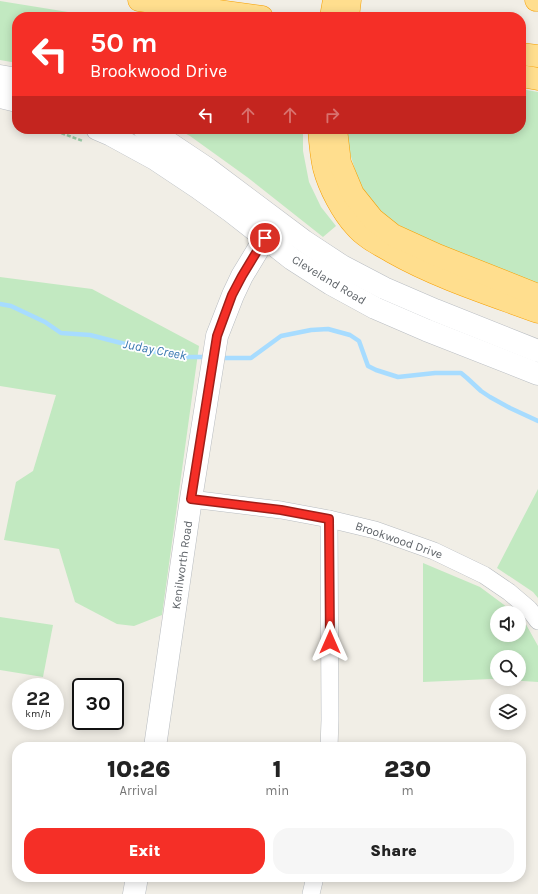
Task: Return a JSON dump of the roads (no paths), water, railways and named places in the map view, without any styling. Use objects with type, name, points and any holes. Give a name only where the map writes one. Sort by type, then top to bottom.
[{"type":"highway","points":[[139,0],[226,12]]},
{"type":"highway","points":[[332,12],[334,0]]},
{"type":"highway","points":[[349,12],[350,0]]},
{"type":"highway","points":[[526,55],[538,56]]},
{"type":"highway","points":[[526,77],[538,79]]},
{"type":"highway","points":[[319,134],[324,168],[333,192],[356,227],[375,243],[436,274],[538,312]]},
{"type":"highway","points":[[337,134],[340,163],[353,194],[373,219],[394,235],[437,255],[538,295]]},
{"type":"main road","points":[[0,76],[12,78]]},
{"type":"main road","points":[[0,97],[12,100]]},
{"type":"main road","name":"Cleveland Road","points":[[109,134],[155,159],[197,187],[232,212],[292,259],[331,284],[375,308],[426,330],[538,374]]},
{"type":"main road","name":"Cleveland Road","points":[[153,134],[208,169],[304,241],[342,266],[384,288],[538,351]]},
{"type":"main road","name":"Kenilworth Road","points":[[156,742],[191,499],[217,336],[232,295],[265,238]]},
{"type":"main road","points":[[134,894],[135,882]]},
{"type":"street","name":"Brookwood Drive","points":[[191,499],[281,510],[375,530],[434,551],[484,575],[519,600],[529,609],[538,621]]},
{"type":"street","points":[[329,519],[329,742]]},
{"type":"street","points":[[311,894],[314,882]]},
{"type":"waterway","name":"Juday Creek","points":[[0,304],[11,306],[45,322],[61,333],[90,335],[156,352],[184,357],[209,357]]},
{"type":"waterway","name":"Juday Creek","points":[[220,358],[251,358],[281,336],[311,330],[328,329],[350,335],[359,341],[368,366],[376,370],[398,377],[435,373],[461,373],[490,397],[538,421]]}]
